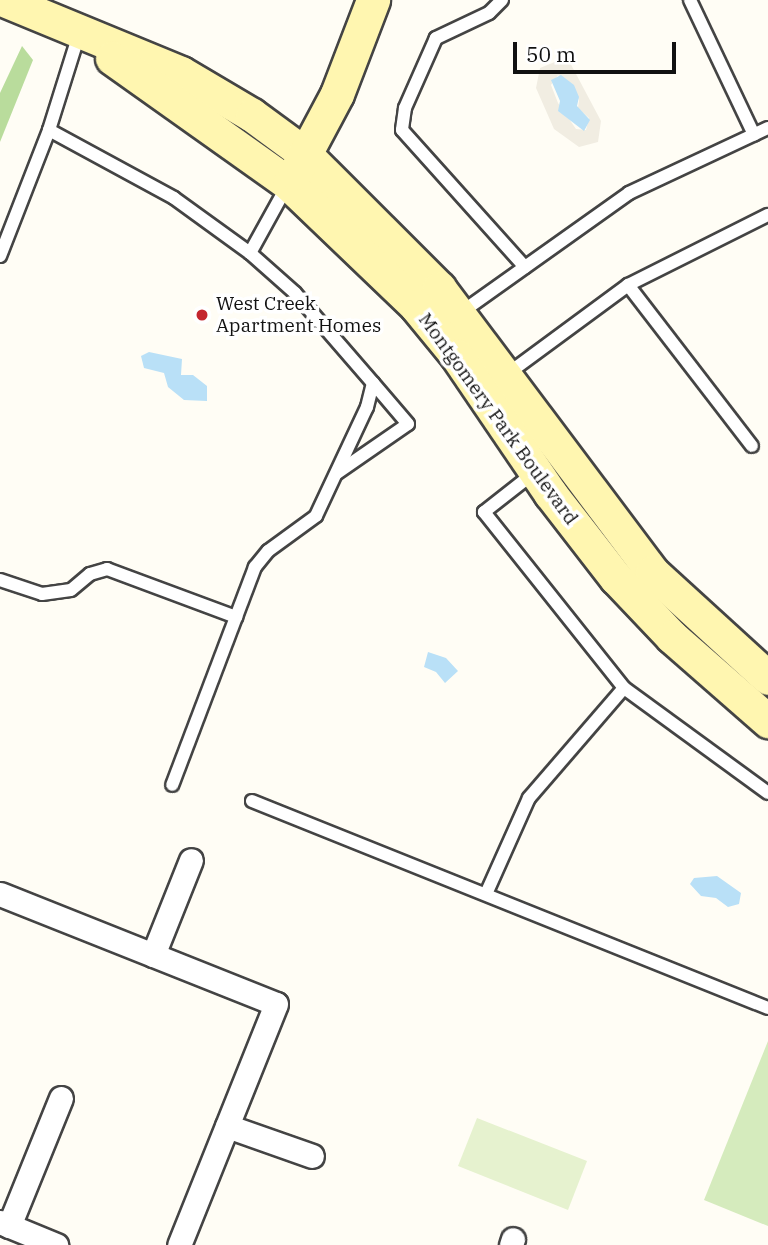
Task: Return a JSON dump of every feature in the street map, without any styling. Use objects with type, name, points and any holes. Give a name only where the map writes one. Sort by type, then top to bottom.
[{"type":"street","name":"Montgomery Park Boulevard","points":[[4,0],[79,34],[181,73],[252,115],[305,154],[381,226],[459,314],[536,471],[635,598],[730,692],[768,721]]},
{"type":"street","points":[[289,184],[337,94],[373,0]]},
{"type":"street","name":"Montgomery Park Boulevard","points":[[79,34],[289,184],[494,384],[652,572],[768,678]]},
{"type":"street","points":[[153,955],[191,860]]},
{"type":"street","points":[[0,894],[276,1004],[180,1245]]},
{"type":"street","points":[[56,1245],[5,1224],[61,1098]]},
{"type":"street","points":[[227,1126],[312,1156]]},
{"type":"lane","points":[[502,0],[489,13],[446,31],[430,46],[405,107],[402,130],[525,267]]},
{"type":"lane","points":[[690,0],[754,135]]},
{"type":"lane","points":[[0,256],[49,130],[79,34]]},
{"type":"lane","points":[[459,314],[629,193],[768,128]]},
{"type":"lane","points":[[49,130],[174,198],[250,253],[295,293],[408,424],[337,474]]},
{"type":"lane","points":[[250,253],[289,184]]},
{"type":"lane","points":[[494,384],[628,285],[768,215]]},
{"type":"lane","points":[[628,285],[752,446]]},
{"type":"lane","points":[[172,785],[255,567],[268,551],[316,516],[337,474],[373,383]]},
{"type":"lane","points":[[536,471],[484,512],[624,688],[768,793]]},
{"type":"lane","points":[[0,580],[42,594],[71,590],[90,574],[107,569],[236,617]]},
{"type":"lane","points":[[486,894],[529,798],[624,688]]},
{"type":"lane","points":[[252,801],[768,1008]]},
{"type":"green space","points":[[22,46],[33,60],[0,142],[0,93]]},
{"type":"green space","points":[[768,1041],[768,1226],[704,1200]]},
{"type":"green space","points":[[477,1118],[587,1161],[568,1210],[458,1166]]},
{"type":"shaded area","points":[[567,57],[601,121],[598,142],[579,147],[554,129],[536,88],[540,68]],"holes":[[[558,75],[569,82],[579,100],[578,108],[589,118],[586,130],[576,129],[558,103],[551,85]]]},
{"type":"water","points":[[561,75],[574,85],[579,97],[577,106],[590,120],[584,131],[558,111],[560,101],[551,80]]},
{"type":"water","points":[[149,352],[182,359],[181,375],[193,375],[207,386],[207,401],[184,400],[168,387],[164,373],[144,368],[141,356]]},
{"type":"water","points":[[428,652],[446,658],[458,671],[445,683],[436,672],[424,667]]},
{"type":"water","points":[[717,876],[741,893],[739,904],[728,907],[716,898],[701,896],[690,884],[694,878]]},
{"type":"place","name":"West Creek Apartment Homes","points":[[202,315]]}]
